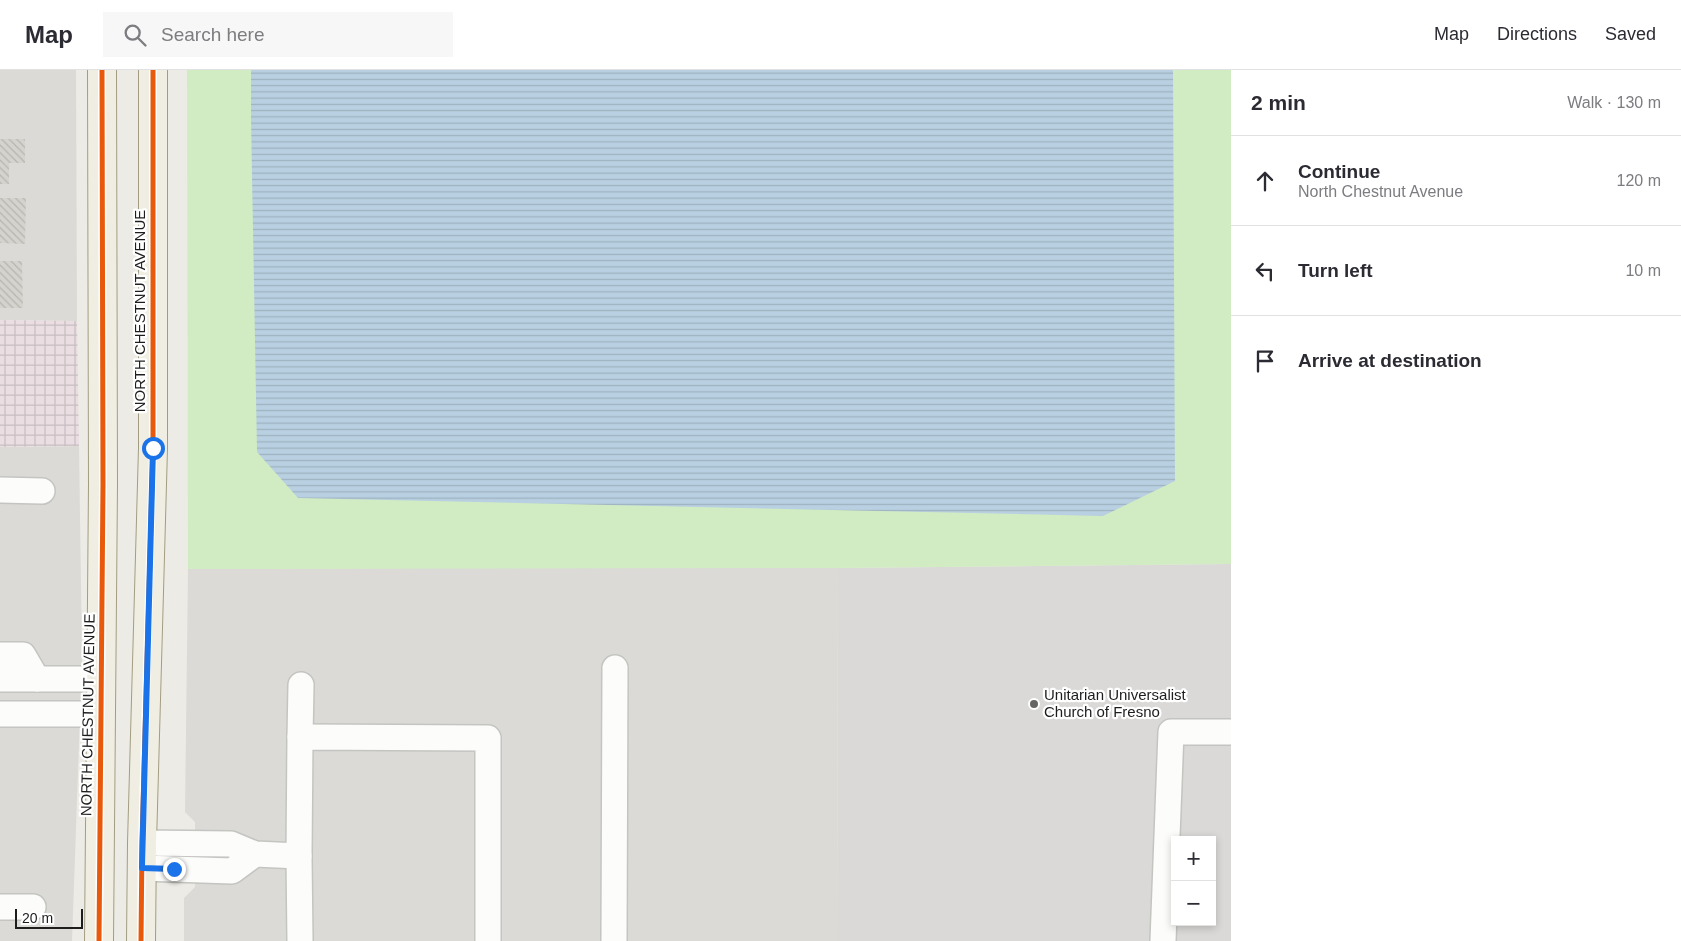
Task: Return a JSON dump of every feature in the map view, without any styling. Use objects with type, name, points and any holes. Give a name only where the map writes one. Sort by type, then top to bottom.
[{"type":"main road","name":"NORTH CHESTNUT AVENUE","points":[[99,941],[103,484],[102,70]]},
{"type":"main road","name":"NORTH CHESTNUT AVENUE","points":[[141,941],[153,448],[153,70]]},
{"type":"street","points":[[0,490],[42,491]]},
{"type":"street","points":[[0,655],[23,655],[37,679]]},
{"type":"street","points":[[614,941],[615,668]]},
{"type":"street","points":[[0,679],[101,679]]},
{"type":"street","points":[[300,941],[301,685]]},
{"type":"street","points":[[0,714],[100,714]]},
{"type":"street","points":[[1164,941],[1171,732],[1231,732]]},
{"type":"street","points":[[300,737],[488,738],[488,941]]},
{"type":"street","points":[[142,856],[232,871],[255,854],[299,856]]},
{"type":"street","points":[[0,907],[33,907]]},
{"type":"shaded area","points":[[0,70],[76,70],[77,321],[0,320]]},
{"type":"shaded area","points":[[0,320],[77,321],[79,446],[0,447]]},
{"type":"shaded area","points":[[79,446],[82,658],[72,941],[0,941],[0,447]]},
{"type":"shaded area","name":"Unitarian Universalist Church of Fresno","points":[[1231,564],[1231,941],[837,941],[838,568]]},
{"type":"shaded area","points":[[838,568],[837,941],[184,941],[184,898],[195,887],[195,822],[185,812],[188,569]]},
{"type":"green space","points":[[187,70],[1231,70],[1231,564],[838,568],[188,569]]},
{"type":"water","points":[[251,70],[1173,70],[1175,481],[1103,516],[298,498],[257,452]]},
{"type":"building","points":[[0,139],[25,139],[25,163],[9,163],[9,184],[0,184]]},
{"type":"building","points":[[0,198],[26,198],[25,244],[0,243]]},
{"type":"building","points":[[0,261],[22,261],[23,308],[0,308]]},
{"type":"cycle path","points":[[99,941],[103,484],[102,70]]},
{"type":"cycle path","points":[[141,941],[153,448],[153,70]]},
{"type":"place","name":"Unitarian Universalist Church of Fresno","points":[[1034,704]]},
{"type":"route","points":[[153,448],[142,868],[174,869]]}]
